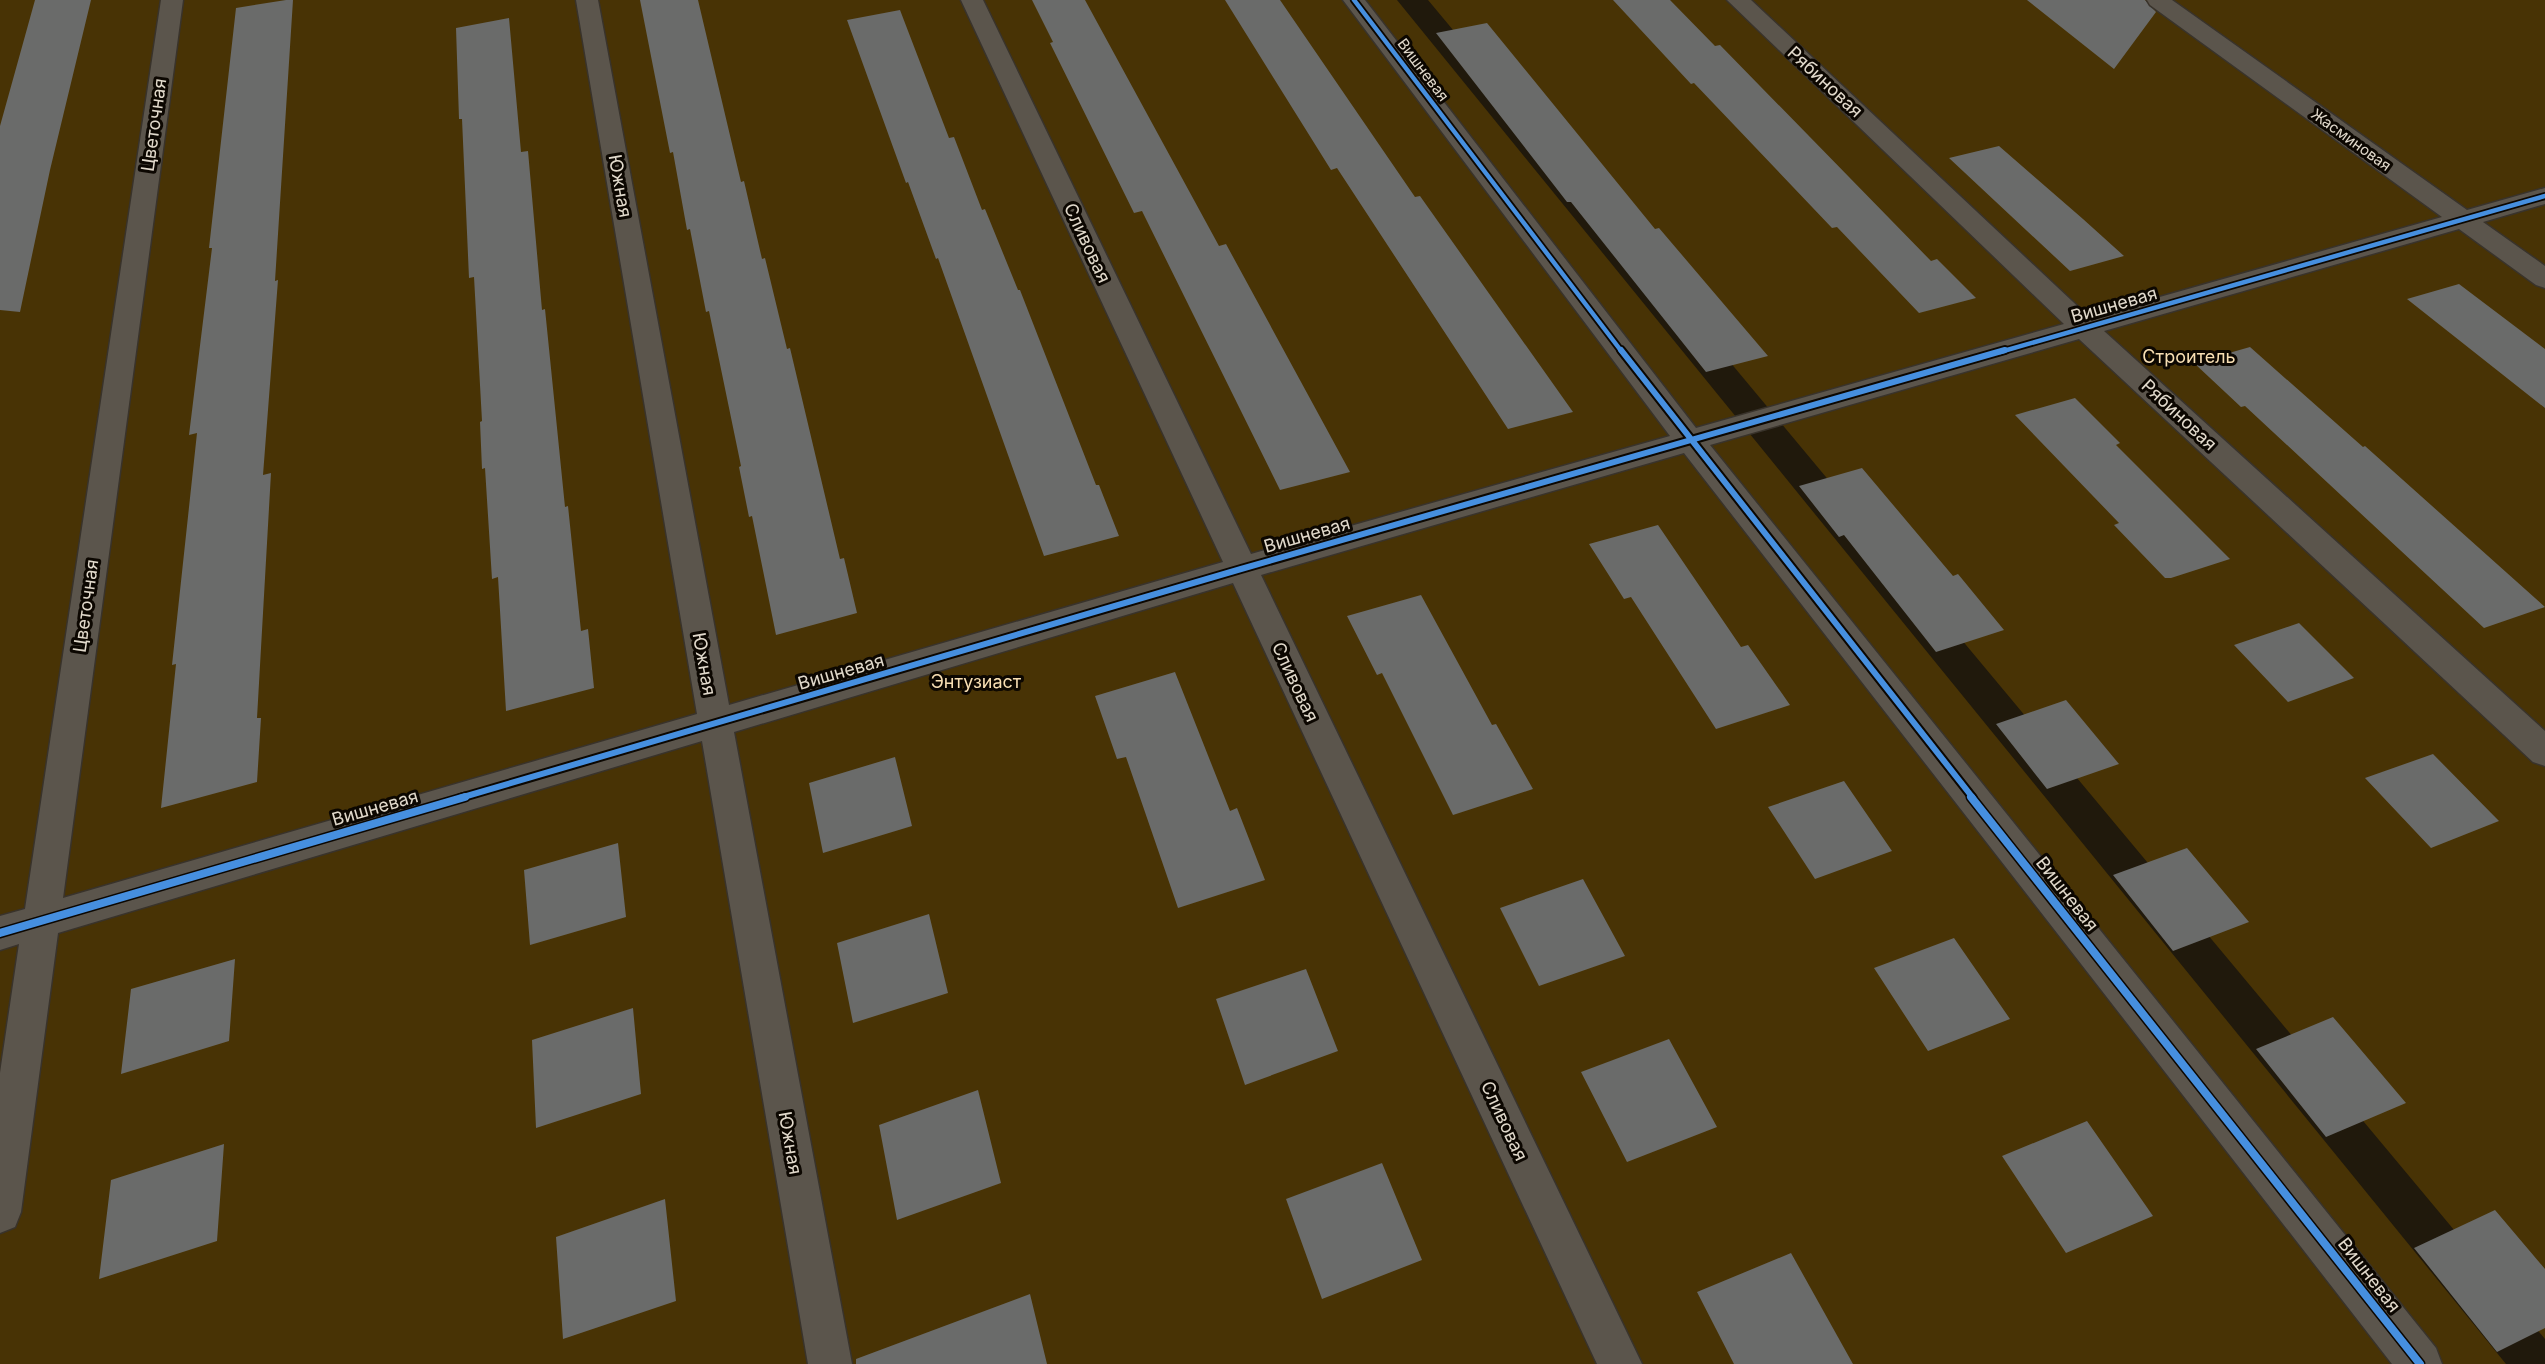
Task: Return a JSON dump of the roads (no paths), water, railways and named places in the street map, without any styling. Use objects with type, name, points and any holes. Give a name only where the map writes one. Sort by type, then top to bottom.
[{"type":"street","name":"Цветочная","points":[[0,1212],[172,0]]},
{"type":"street","name":"Южная","points":[[587,0],[830,1364]]},
{"type":"street","name":"Сливовая","points":[[972,0],[1620,1364]]},
{"type":"street","name":"Вишневая","points":[[1354,0],[1691,442],[2420,1364]]},
{"type":"street","name":"Рябиновая","points":[[1738,0],[2085,329],[2545,752]]},
{"type":"street","name":"Жасминовая","points":[[2157,0],[2545,279]]},
{"type":"street","name":"Вишневая","points":[[0,933],[1242,569],[2545,196]]},
{"type":"park label","name":"Строитель","points":[[2189,357]]},
{"type":"park label","name":"Энтузиаст","points":[[976,682]]}]
